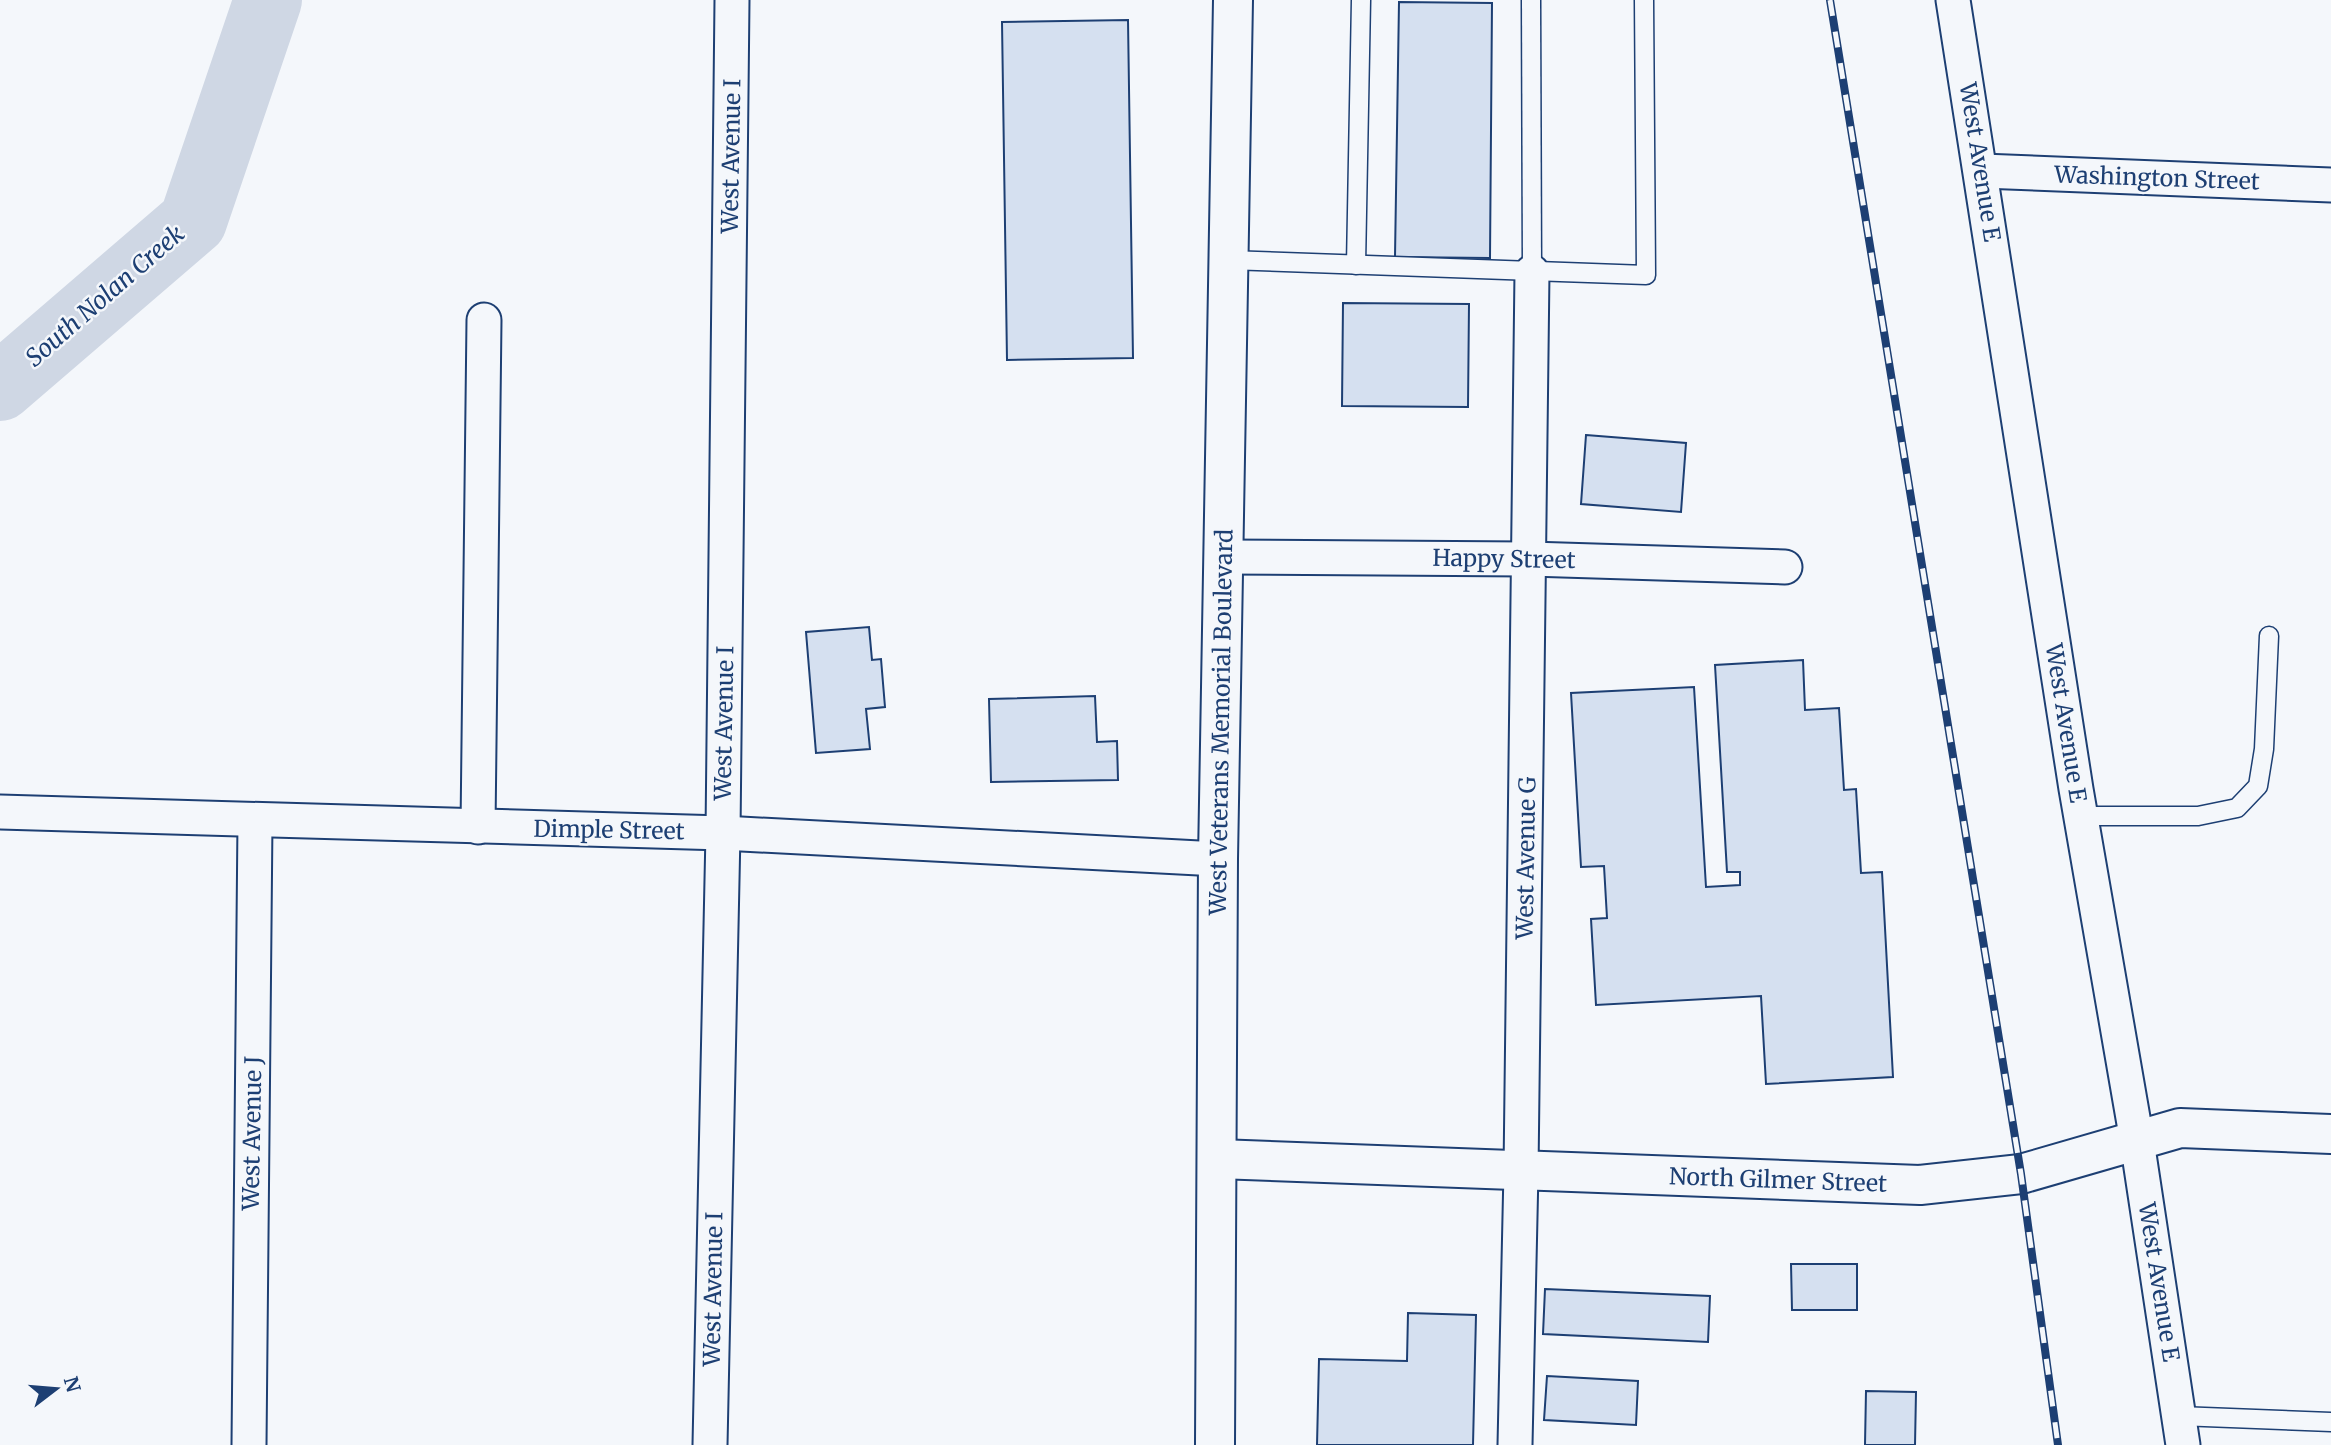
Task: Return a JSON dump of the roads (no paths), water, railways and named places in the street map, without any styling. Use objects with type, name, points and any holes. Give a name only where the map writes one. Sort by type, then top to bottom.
[{"type":"main road","name":"West Veterans Memorial Boulevard","points":[[1215,1445],[1219,859],[1233,0]]},
{"type":"main road","name":"North Gilmer Street","points":[[1218,1159],[1920,1185],[2021,1174],[2180,1128],[2331,1134]]},
{"type":"street","name":"West Avenue I","points":[[710,1445],[723,833],[732,0]]},
{"type":"street","name":"West Avenue E","points":[[1954,0],[2080,816],[2137,1141],[2181,1431]]},
{"type":"street","name":"Washington Street","points":[[1982,171],[2331,185]]},
{"type":"street","name":"West Avenue G","points":[[1515,1445],[1530,559],[1532,272]]},
{"type":"street","points":[[478,827],[484,320]]},
{"type":"street","name":"Happy Street","points":[[1223,557],[1530,559],[1785,567]]},
{"type":"street","name":"Dimple Street","points":[[0,812],[723,833],[1219,859]]},
{"type":"street","name":"West Avenue J","points":[[249,1445],[255,821]]},
{"type":"lane","points":[[1356,265],[1361,0]]},
{"type":"lane","points":[[1531,0],[1532,272]]},
{"type":"lane","points":[[1228,260],[1646,275],[1644,0]]},
{"type":"lane","points":[[2080,816],[2198,816],[2237,808],[2258,786],[2264,749],[2269,636]]},
{"type":"lane","points":[[2181,1431],[2331,1422]]},
{"type":"waterway","name":"South Nolan Creek","points":[[0,387],[193,221],[268,0]]},
{"type":"railway","points":[[1830,0],[2021,1174],[2058,1445]]}]
